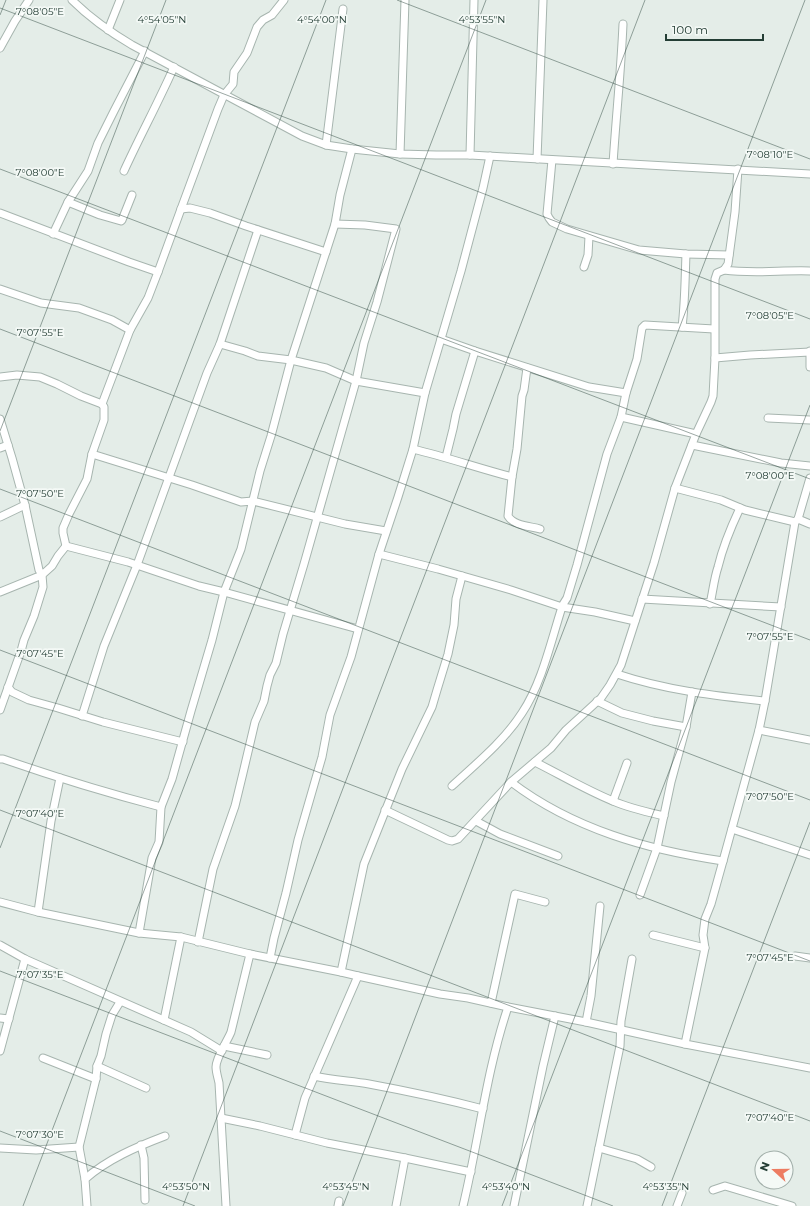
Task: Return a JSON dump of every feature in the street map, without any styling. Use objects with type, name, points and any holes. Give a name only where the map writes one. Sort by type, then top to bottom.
[{"type":"street","points":[[0,48],[29,0]]},
{"type":"street","points":[[72,0],[84,12],[108,30],[224,95],[302,136],[326,145],[400,154],[470,155],[810,174]]},
{"type":"street","points":[[108,30],[120,0]]},
{"type":"street","points":[[66,546],[63,528],[87,479],[92,454],[104,420],[104,407],[102,404],[130,330],[148,298],[180,209],[184,202],[224,95],[232,86],[234,72],[247,52],[257,27],[272,15],[276,8],[284,0]]},
{"type":"street","points":[[400,154],[405,0]]},
{"type":"street","points":[[470,155],[474,0]]},
{"type":"street","points":[[537,159],[544,0]]},
{"type":"street","points":[[326,145],[343,9]]},
{"type":"street","points":[[613,164],[621,68],[622,24]]},
{"type":"street","points":[[53,234],[68,202],[88,171],[98,143],[145,51]]},
{"type":"street","points":[[124,171],[136,143],[174,67]]},
{"type":"street","points":[[139,933],[152,858],[159,842],[161,807],[172,779],[183,742],[190,711],[212,640],[224,592],[241,549],[291,360],[335,224],[340,195],[352,149]]},
{"type":"street","points":[[270,958],[298,840],[322,757],[330,715],[351,656],[379,554],[413,448],[425,393],[461,270],[490,156]]},
{"type":"street","points":[[552,160],[547,214],[549,218],[558,225],[589,236],[639,250],[686,254],[729,255]]},
{"type":"street","points":[[724,270],[728,264],[735,212],[738,170]]},
{"type":"street","points":[[68,202],[100,215],[121,221],[132,195]]},
{"type":"street","points":[[184,202],[190,208]]},
{"type":"street","points":[[180,209],[190,208],[210,213],[326,252]]},
{"type":"street","points":[[0,213],[158,272]]},
{"type":"street","points":[[198,942],[213,869],[235,806],[255,722],[264,701],[270,675],[276,663],[356,381],[364,344],[377,302],[396,229],[365,225],[335,224]]},
{"type":"street","points":[[82,716],[104,646],[137,566],[207,373],[220,344],[258,230]]},
{"type":"street","points":[[584,267],[588,255],[589,236]]},
{"type":"street","points":[[682,327],[686,254]]},
{"type":"street","points":[[385,810],[452,841],[458,839],[512,782],[551,748],[566,730],[601,698],[617,674],[621,665],[675,488],[696,434],[713,396],[715,358],[715,279],[717,273],[724,270],[740,272],[810,271]]},
{"type":"street","points":[[0,289],[41,303],[79,308],[112,320],[130,330]]},
{"type":"street","points":[[452,786],[499,741],[516,722],[538,682],[562,606],[567,598],[575,572],[606,454],[621,417],[626,392],[637,359],[642,328],[645,325],[714,329]]},
{"type":"street","points":[[440,339],[527,368],[590,386],[626,392]]},
{"type":"street","points":[[220,344],[258,356],[291,360],[326,368],[356,381],[425,393]]},
{"type":"street","points":[[446,457],[456,414],[475,351]]},
{"type":"street","points":[[715,358],[810,352],[810,367]]},
{"type":"street","points":[[527,368],[522,396],[508,516],[511,521],[518,524],[540,529]]},
{"type":"street","points":[[0,377],[17,375],[40,377],[102,404]]},
{"type":"street","points":[[621,417],[696,434]]},
{"type":"street","points":[[768,418],[810,420]]},
{"type":"street","points":[[0,419],[25,505],[39,570],[42,575],[43,587],[0,710]]},
{"type":"street","points":[[0,448],[8,445]]},
{"type":"street","points":[[692,445],[781,463],[810,466]]},
{"type":"street","points":[[413,448],[512,477]]},
{"type":"street","points":[[92,454],[241,502],[253,501],[345,524],[386,531]]},
{"type":"street","points":[[686,1044],[705,948],[703,935],[705,919],[711,904],[759,730],[797,521],[810,478]]},
{"type":"street","points":[[675,488],[721,500],[745,510],[810,524]]},
{"type":"street","points":[[0,517],[25,505]]},
{"type":"street","points":[[710,604],[722,552],[728,534],[740,508]]},
{"type":"street","points":[[66,546],[137,566],[199,586],[358,629]]},
{"type":"street","points":[[0,592],[42,575],[52,566],[66,546]]},
{"type":"street","points":[[379,554],[438,569],[562,606],[635,621]]},
{"type":"street","points":[[340,972],[364,864],[385,810],[415,741],[432,707],[448,654],[454,625],[456,599],[462,576]]},
{"type":"street","points":[[642,599],[781,608]]},
{"type":"street","points":[[617,674],[646,683],[692,692],[765,701]]},
{"type":"street","points":[[8,687],[12,692],[29,700],[82,716],[183,742]]},
{"type":"street","points":[[640,895],[657,848],[686,727],[692,692]]},
{"type":"street","points":[[597,701],[622,713],[686,727]]},
{"type":"street","points":[[759,730],[810,740]]},
{"type":"street","points":[[0,759],[3,758],[60,778],[161,807]]},
{"type":"street","points":[[535,762],[613,801],[664,816]]},
{"type":"street","points":[[613,801],[627,763]]},
{"type":"street","points":[[38,912],[51,821],[60,778]]},
{"type":"street","points":[[512,782],[529,796],[578,822],[603,833],[696,857],[723,860]]},
{"type":"street","points":[[476,821],[500,834],[558,856]]},
{"type":"street","points":[[732,828],[810,855]]},
{"type":"street","points":[[490,1003],[515,894],[545,902]]},
{"type":"street","points":[[0,902],[38,912],[139,933],[181,937],[250,954],[440,994],[810,1068]]},
{"type":"street","points":[[586,1022],[591,996],[600,906]]},
{"type":"street","points":[[653,935],[705,948]]},
{"type":"street","points":[[164,1020],[181,937]]},
{"type":"street","points":[[0,945],[25,959],[191,1032],[223,1048],[267,1055]]},
{"type":"street","points":[[226,1206],[219,1083],[216,1067],[217,1059],[231,1032],[250,954]]},
{"type":"street","points":[[795,956],[810,958]]},
{"type":"street","points":[[0,1051],[25,959]]},
{"type":"street","points":[[587,1206],[620,1046],[621,1021],[632,959]]},
{"type":"street","points":[[295,1136],[314,1076],[358,976]]},
{"type":"street","points":[[87,1206],[78,1147],[96,1079],[97,1066],[112,1015],[120,1002]]},
{"type":"street","points":[[463,1206],[498,1038],[508,1007]]},
{"type":"street","points":[[514,1206],[555,1016]]},
{"type":"street","points":[[0,1018],[9,1019]]},
{"type":"street","points":[[43,1058],[96,1079]]},
{"type":"street","points":[[97,1066],[146,1088]]},
{"type":"street","points":[[314,1076],[415,1093],[483,1108]]},
{"type":"street","points":[[221,1118],[327,1143],[471,1172]]},
{"type":"street","points":[[84,1179],[96,1169],[115,1157],[165,1136]]},
{"type":"street","points":[[141,1145],[144,1158],[145,1200]]},
{"type":"street","points":[[0,1148],[36,1150],[78,1147]]},
{"type":"street","points":[[599,1148],[637,1159],[651,1167]]},
{"type":"street","points":[[396,1206],[405,1158]]},
{"type":"street","points":[[713,1190],[725,1186],[792,1206]]},
{"type":"street","points":[[677,1206],[682,1193]]}]
